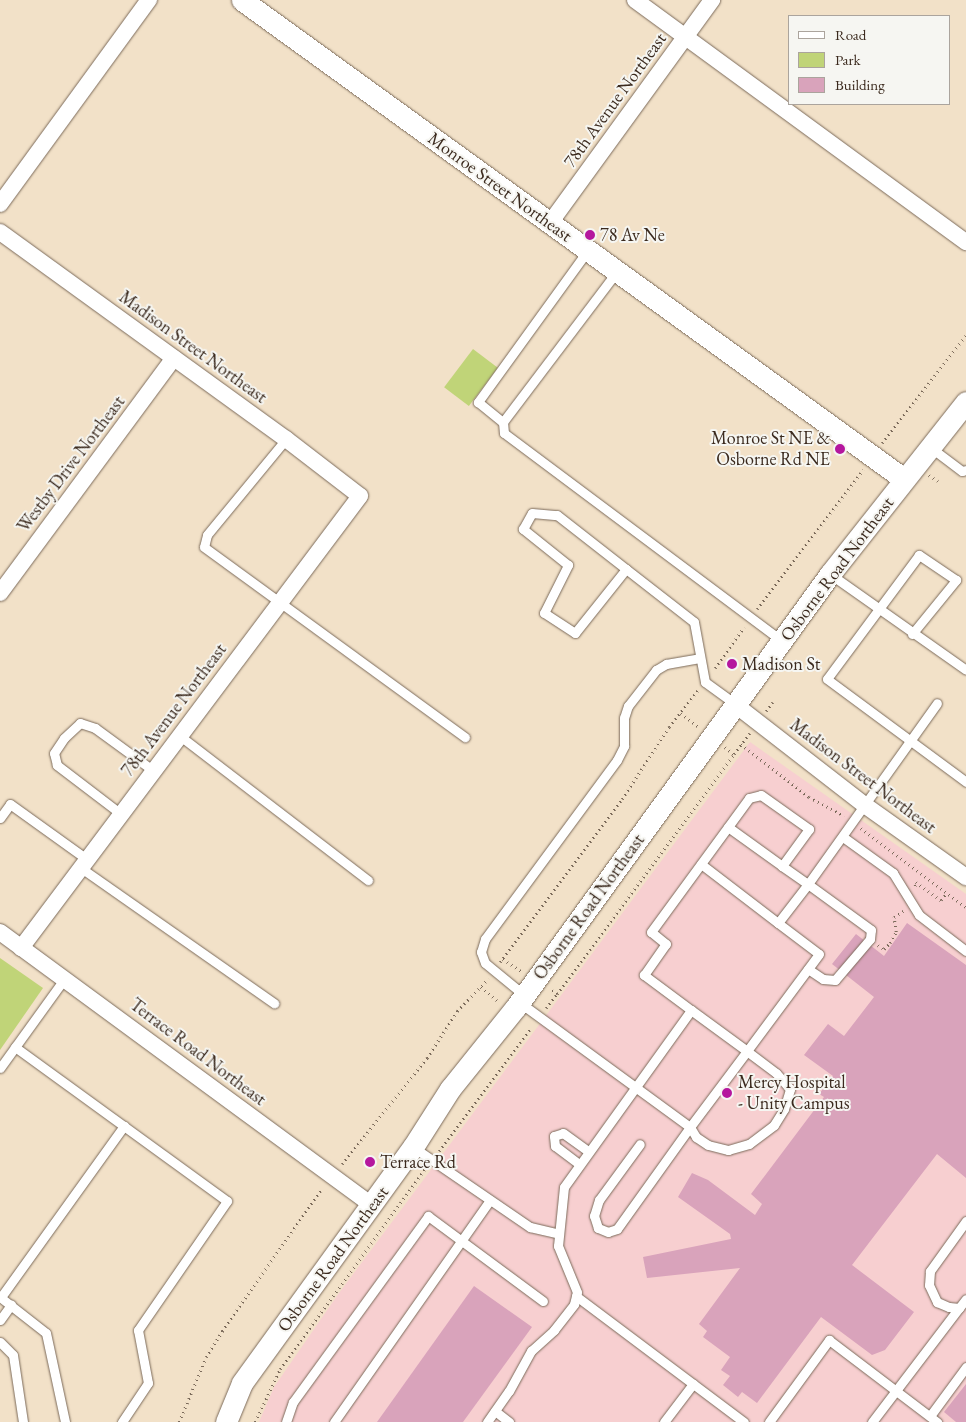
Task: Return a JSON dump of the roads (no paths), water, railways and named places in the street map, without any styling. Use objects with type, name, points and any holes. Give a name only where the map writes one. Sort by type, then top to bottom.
[{"type":"street","points":[[0,204],[149,0]]},
{"type":"street","name":"Monroe Street Northeast","points":[[242,0],[874,456],[904,480]]},
{"type":"street","points":[[635,0],[966,242]]},
{"type":"street","name":"78th Avenue Northeast","points":[[550,222],[712,0]]},
{"type":"street","name":"Madison Street Northeast","points":[[0,232],[286,438],[360,496]]},
{"type":"street","name":"Westby Drive Northeast","points":[[0,593],[174,358]]},
{"type":"street","name":"Osborne Road Northeast","points":[[226,1422],[242,1383],[414,1148],[450,1089],[522,998],[738,706],[830,574],[966,402]]},
{"type":"street","name":"78th Avenue Northeast","points":[[21,948],[360,496]]},
{"type":"street","name":"Madison Street Northeast","points":[[738,706],[866,806],[966,877]]},
{"type":"street","name":"Terrace Road Northeast","points":[[0,932],[372,1205]]},
{"type":"lane","points":[[503,422],[478,402],[588,250]]},
{"type":"lane","points":[[617,271],[503,422],[504,433],[782,641]]},
{"type":"lane","points":[[286,438],[204,541],[204,548],[465,737]]},
{"type":"lane","points":[[930,447],[962,471],[966,470]]},
{"type":"lane","points":[[626,569],[575,633],[544,613],[568,565],[523,530],[532,513],[557,515],[694,622],[699,658],[705,682],[738,706]]},
{"type":"lane","points":[[912,634],[956,580],[919,555],[827,679],[966,782]]},
{"type":"lane","points":[[830,574],[912,634],[966,670]]},
{"type":"lane","points":[[699,658],[666,664],[656,670],[628,706],[624,718],[624,746],[617,760],[485,939],[480,952],[493,972],[522,998],[634,1086],[690,1127],[696,1138],[708,1145],[728,1150],[749,1144],[774,1125],[784,1110],[790,1089],[747,1051],[644,975],[666,944],[651,932],[749,798],[760,795],[808,829],[782,866]]},
{"type":"lane","points":[[778,923],[866,806],[937,703]]},
{"type":"lane","points":[[121,814],[57,765],[54,753],[64,738],[80,723],[95,728],[154,771]]},
{"type":"lane","points":[[180,736],[368,880]]},
{"type":"lane","points":[[0,818],[10,804],[84,864],[274,1002]]},
{"type":"lane","points":[[728,827],[871,930],[870,939],[835,980],[823,978],[808,968]]},
{"type":"lane","points":[[843,837],[893,873],[919,915],[966,950]]},
{"type":"lane","points":[[640,1144],[599,1200],[594,1216],[598,1228],[608,1232],[617,1229],[690,1127],[819,954],[700,864]]},
{"type":"lane","points":[[0,1068],[65,978]]},
{"type":"lane","points":[[691,1010],[634,1086],[564,1187],[557,1233],[558,1246],[576,1296],[744,1422]]},
{"type":"lane","points":[[15,1047],[227,1201],[138,1330],[148,1383],[122,1422]]},
{"type":"lane","points":[[65,1422],[46,1333],[0,1297],[124,1126]]},
{"type":"lane","points":[[579,1164],[555,1146],[554,1136],[563,1133],[588,1151]]},
{"type":"lane","points":[[414,1148],[530,1227],[557,1233]]},
{"type":"lane","points":[[334,1422],[490,1200]]},
{"type":"lane","points":[[286,1422],[293,1402],[428,1216],[463,1239],[543,1301]]},
{"type":"lane","points":[[959,1308],[937,1302],[929,1285],[930,1271],[966,1221]]},
{"type":"lane","points":[[487,1422],[530,1352],[554,1330],[576,1296]]},
{"type":"lane","points":[[872,1422],[966,1299]]},
{"type":"lane","points":[[0,1320],[10,1304]]},
{"type":"lane","points":[[769,1422],[829,1340],[934,1419],[966,1367]]},
{"type":"lane","points":[[0,1342],[13,1355],[23,1422]]},
{"type":"lane","points":[[664,1422],[693,1384]]},
{"type":"lane","points":[[495,1411],[510,1422]]},
{"type":"place","name":"78 Av Ne","points":[[590,235]]},
{"type":"place","name":"Monroe St NE & Osborne Rd NE","points":[[840,449]]},
{"type":"place","name":"Madison St","points":[[732,664]]},
{"type":"place","name":"Mercy Hospital - Unity Campus","points":[[727,1093]]},
{"type":"place","name":"Terrace Rd","points":[[370,1162]]}]
